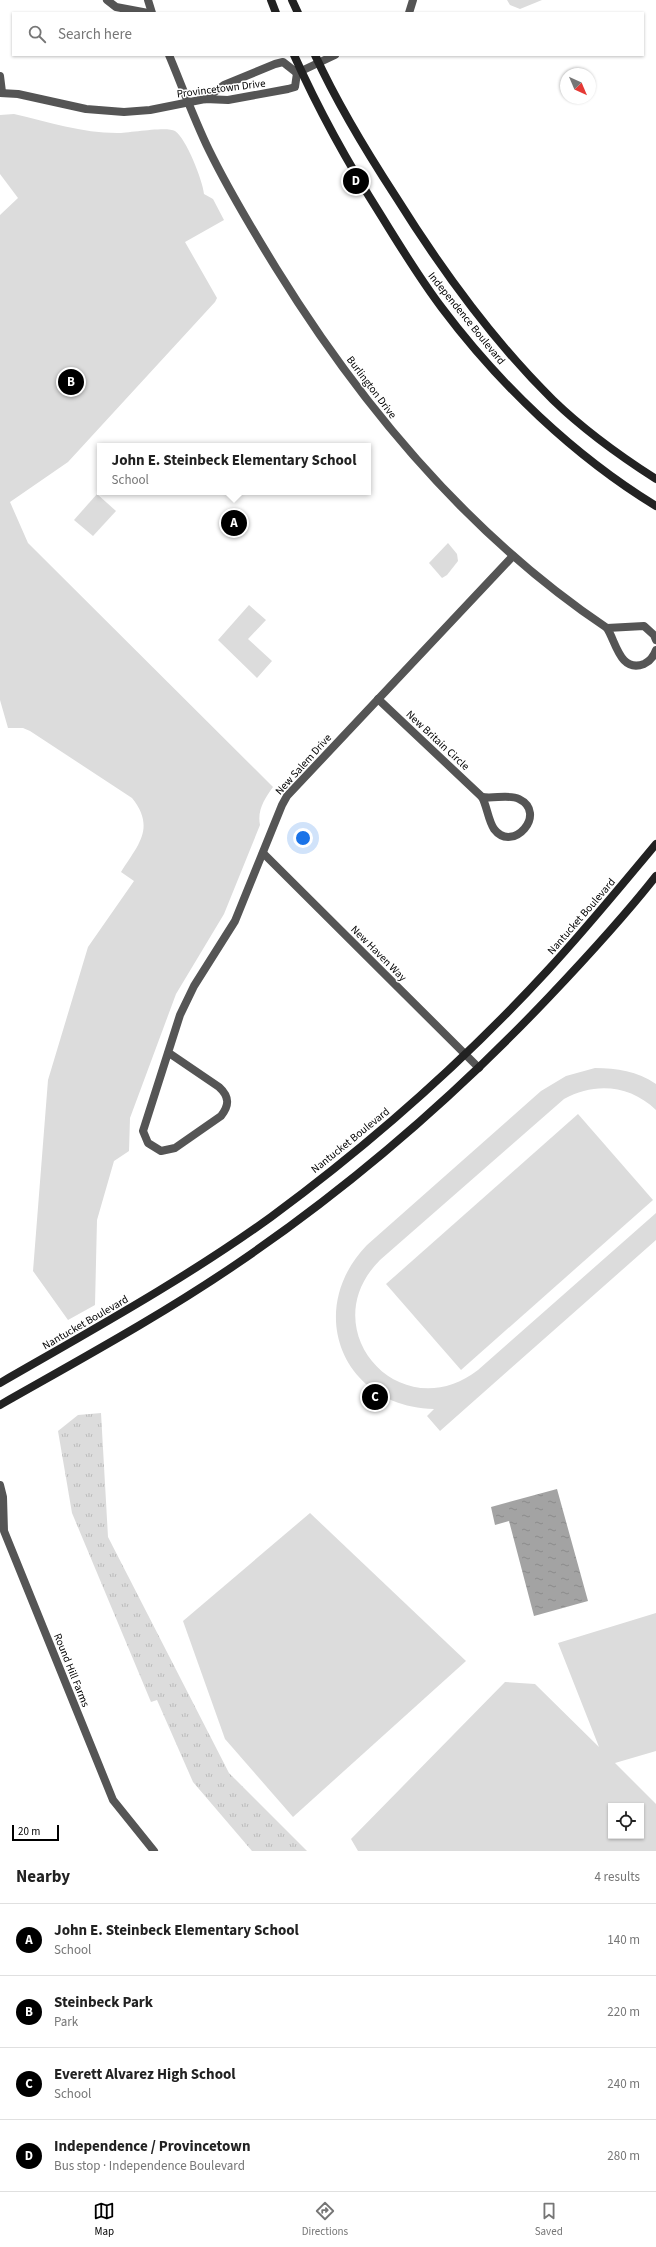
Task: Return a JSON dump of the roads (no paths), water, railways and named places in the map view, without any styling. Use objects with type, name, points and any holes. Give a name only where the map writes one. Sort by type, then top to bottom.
[{"type":"street","points":[[107,0],[116,7],[143,12]]},
{"type":"street","points":[[148,0],[152,12]]},
{"type":"street","points":[[271,0],[276,12]]},
{"type":"street","points":[[292,0],[298,12]]},
{"type":"street","points":[[409,12],[413,0]]},
{"type":"street","name":"Burlington Drive","points":[[169,56],[208,149],[246,220],[329,349],[394,435],[429,474],[513,556],[566,600],[607,628]]},
{"type":"street","name":"Independence Boulevard","points":[[294,56],[299,72],[368,196],[418,275],[442,309],[494,370],[535,412],[584,455],[656,506]]},
{"type":"street","points":[[204,99],[224,85],[275,64],[283,62],[299,72],[317,59],[330,56]]},
{"type":"street","name":"Independence Boulevard","points":[[317,59],[337,100],[371,159],[434,257],[476,313],[553,400],[623,458],[656,479]]},
{"type":"street","name":"Provincetown Drive","points":[[1,93],[18,94],[86,110],[105,112],[137,112],[204,99],[228,100],[288,89],[294,87],[299,72]]},
{"type":"street","points":[[0,76],[1,93]]},
{"type":"street","name":"New Salem Drive","points":[[169,1053],[219,1087],[225,1093],[228,1101],[226,1110],[221,1116],[175,1148],[161,1151],[148,1143],[143,1131],[186,1001],[235,921],[287,796],[513,556]]},
{"type":"street","points":[[656,640],[654,635],[644,626],[637,625],[607,628],[618,653],[627,663],[633,665],[646,663],[651,659],[656,650]]},
{"type":"street","name":"New Britain Circle","points":[[378,699],[482,797],[491,822],[498,833],[504,836],[517,836],[527,827],[530,814],[524,802],[519,799],[482,797]]},
{"type":"street","name":"Nantucket Boulevard","points":[[0,1383],[127,1311],[185,1275],[271,1216],[405,1109],[465,1054],[547,972],[656,844]]},
{"type":"street","name":"New Haven Way","points":[[263,853],[479,1068]]},
{"type":"street","points":[[0,1405],[164,1311],[240,1262],[360,1173],[479,1068],[580,965],[656,876]]},
{"type":"street","name":"Round Hill Farms","points":[[0,1485],[3,1497],[4,1531],[113,1800],[154,1851]]},
{"type":"water","points":[[557,1489],[588,1601],[534,1616],[509,1521],[495,1525],[491,1507]]},
{"type":"place","name":"Independence / Provincetown","points":[[356,181]]},
{"type":"place","name":"Steinbeck Park","points":[[71,382]]},
{"type":"place","name":"John E. Steinbeck Elementary School","points":[[234,523]]},
{"type":"place","name":"Everett Alvarez High School","points":[[375,1397]]}]
